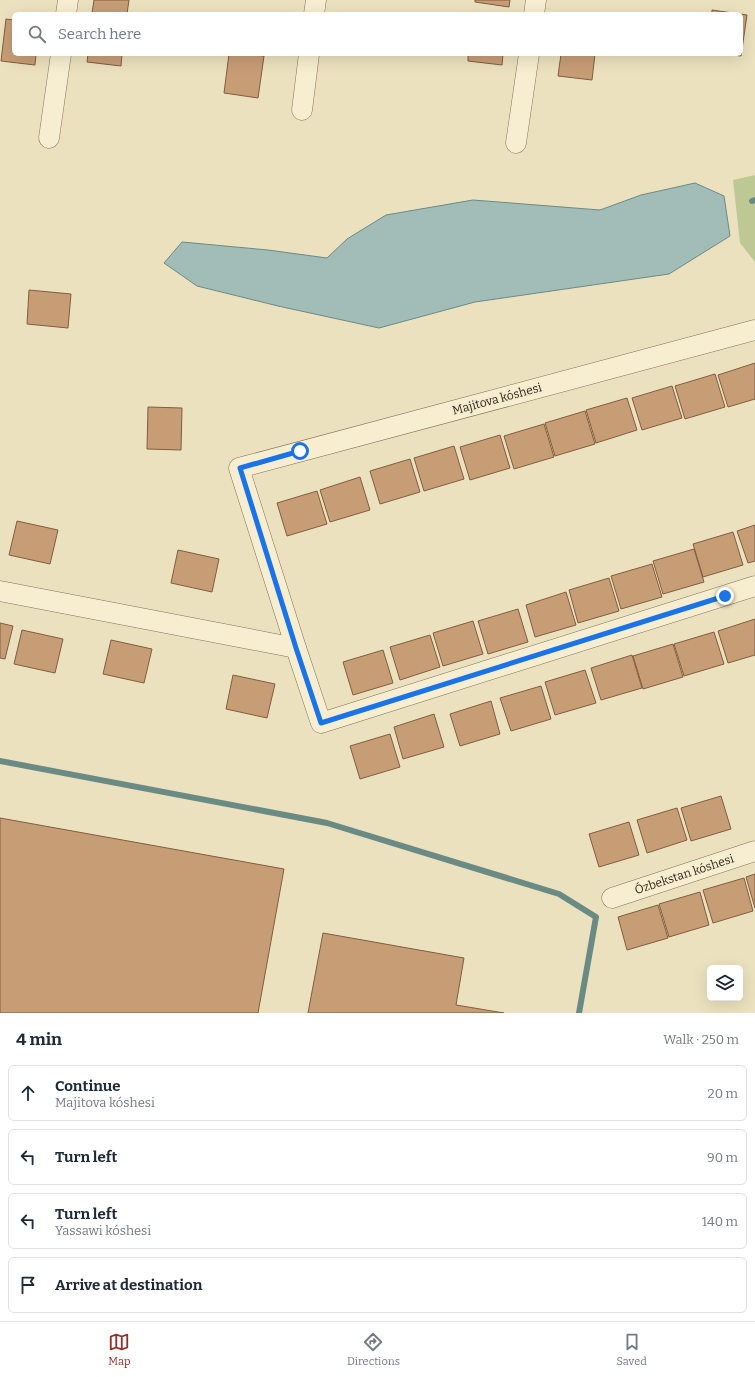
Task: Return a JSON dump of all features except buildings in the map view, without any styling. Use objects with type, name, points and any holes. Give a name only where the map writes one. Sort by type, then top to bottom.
[{"type":"street","points":[[66,12],[68,0]]},
{"type":"street","points":[[314,12],[316,0]]},
{"type":"street","points":[[534,12],[536,0]]},
{"type":"street","points":[[49,138],[61,56]]},
{"type":"street","points":[[302,110],[309,56]]},
{"type":"street","points":[[516,143],[529,56]]},
{"type":"street","name":"Majitova kóshesi","points":[[296,648],[240,468],[755,330]]},
{"type":"street","points":[[0,591],[296,648],[321,723],[755,586]]},
{"type":"street","name":"Ózbekstan kóshesi","points":[[612,898],[755,851]]},
{"type":"green space","points":[[755,175],[755,262],[740,243],[733,180]]},
{"type":"water","points":[[695,183],[724,196],[730,236],[669,274],[475,302],[379,328],[278,306],[197,286],[164,263],[182,242],[268,250],[327,258],[347,239],[386,215],[473,200],[600,210],[641,195]]},
{"type":"waterway","points":[[0,761],[327,823],[559,894],[596,917],[579,1013]]},
{"type":"route","points":[[300,451],[240,468],[321,723],[725,596]]}]
